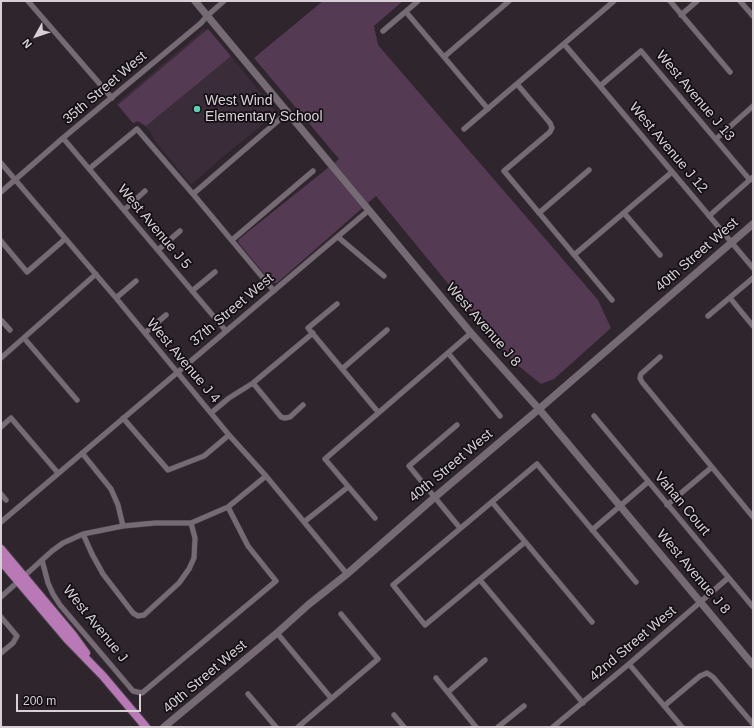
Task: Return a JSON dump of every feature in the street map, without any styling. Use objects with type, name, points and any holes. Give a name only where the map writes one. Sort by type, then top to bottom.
[{"type":"main road","name":"West Avenue J","points":[[1,549],[21,579],[66,639],[103,676],[146,727]]},
{"type":"main road","name":"West Avenue J","points":[[1,561],[21,579]]},
{"type":"street","points":[[28,1],[112,98]]},
{"type":"street","name":"West Avenue J 8","points":[[195,1],[471,333],[539,409],[753,665]]},
{"type":"street","name":"35th Street West","points":[[1,192],[63,138],[201,23],[224,1]]},
{"type":"street","points":[[383,31],[418,1]]},
{"type":"street","points":[[444,56],[509,1]]},
{"type":"street","points":[[464,129],[614,1]]},
{"type":"street","points":[[670,1],[730,72]]},
{"type":"street","points":[[681,15],[697,1]]},
{"type":"street","points":[[740,1],[753,16]]},
{"type":"street","points":[[406,12],[488,109]]},
{"type":"street","name":"West Avenue J 12","points":[[564,44],[753,268]]},
{"type":"street","name":"West Avenue J 13","points":[[600,86],[641,51],[751,178]]},
{"type":"street","points":[[517,84],[550,123],[552,128],[550,132],[504,171],[612,300]]},
{"type":"street","points":[[716,139],[753,106]]},
{"type":"street","points":[[193,194],[287,113]]},
{"type":"street","points":[[89,169],[137,129],[274,291]]},
{"type":"street","name":"West Avenue J 5","points":[[63,138],[226,332]]},
{"type":"street","name":"West Avenue J 4","points":[[1,163],[347,574]]},
{"type":"street","points":[[539,213],[589,170]]},
{"type":"street","points":[[232,240],[313,171]]},
{"type":"street","points":[[574,255],[672,172]]},
{"type":"street","points":[[709,216],[751,178]]},
{"type":"street","points":[[124,210],[145,191]]},
{"type":"street","name":"37th Street West","points":[[1,522],[369,210]]},
{"type":"street","points":[[624,213],[660,255]]},
{"type":"street","name":"40th Street West","points":[[164,727],[277,633],[308,605],[347,574],[753,224]]},
{"type":"street","points":[[158,250],[180,231]]},
{"type":"street","points":[[338,237],[384,276]]},
{"type":"street","points":[[1,241],[27,272],[65,239]]},
{"type":"street","points":[[192,291],[215,272]]},
{"type":"street","points":[[1,358],[96,274]]},
{"type":"street","points":[[708,316],[753,278]]},
{"type":"street","points":[[116,298],[136,281]]},
{"type":"street","points":[[730,298],[753,326]]},
{"type":"street","points":[[337,304],[308,328],[378,412]]},
{"type":"street","points":[[145,333],[166,315]]},
{"type":"street","points":[[1,320],[10,330]]},
{"type":"street","points":[[342,368],[387,330]]},
{"type":"street","points":[[211,412],[228,398],[254,383],[313,333]]},
{"type":"street","points":[[375,518],[325,459],[471,333]]},
{"type":"street","points":[[24,338],[77,400]]},
{"type":"street","points":[[448,353],[500,416]]},
{"type":"street","points":[[660,357],[641,374],[640,378],[642,382],[753,517]]},
{"type":"street","points":[[254,383],[281,417],[290,417],[303,405]]},
{"type":"street","name":"Vahan Court","points":[[594,416],[753,607]]},
{"type":"street","points":[[1,427],[12,418],[58,473]]},
{"type":"street","points":[[123,418],[168,470],[204,456],[229,435]]},
{"type":"street","points":[[456,425],[409,466],[460,528]]},
{"type":"street","points":[[82,453],[111,489],[118,504],[123,526]]},
{"type":"street","points":[[525,542],[426,625],[393,586],[537,464],[636,582]]},
{"type":"street","points":[[667,505],[712,467]]},
{"type":"street","points":[[1,597],[63,543],[83,534],[123,526],[155,523],[191,523],[228,507],[266,476]]},
{"type":"street","points":[[592,530],[648,482]]},
{"type":"street","points":[[304,522],[348,487]]},
{"type":"street","points":[[1,494],[6,500]]},
{"type":"street","points":[[492,502],[592,622]]},
{"type":"street","name":"West Avenue J","points":[[42,560],[48,583],[60,605],[132,691],[142,693],[276,581],[248,546],[228,507]]},
{"type":"street","points":[[83,534],[103,574],[133,613],[138,616],[144,615],[179,583],[189,569],[194,558],[195,538],[191,523]]},
{"type":"street","name":"42nd Street West","points":[[553,727],[629,664],[728,578]]},
{"type":"street","points":[[480,580],[582,703]]},
{"type":"street","points":[[298,727],[378,659],[341,614]]},
{"type":"street","points":[[1,617],[17,636],[13,643],[1,653]]},
{"type":"street","points":[[277,633],[331,698]]},
{"type":"street","points":[[448,692],[485,660]]},
{"type":"street","points":[[629,664],[682,727]]},
{"type":"street","points":[[664,706],[700,676],[706,673],[713,677],[753,724]]},
{"type":"street","points":[[436,678],[476,727]]},
{"type":"street","points":[[248,694],[276,727]]},
{"type":"street","points":[[498,727],[524,706]]},
{"type":"street","points":[[394,715],[404,727]]},
{"type":"shaded area","points":[[323,1],[403,1],[374,26],[378,45],[598,300],[611,328],[554,379],[541,384],[510,359],[376,196],[277,283],[271,282],[238,242],[239,239],[339,159],[254,58]]},
{"type":"shaded area","name":"West Wind Elementary School","points":[[204,29],[208,29],[277,113],[191,185],[154,140],[150,131],[137,122],[133,124],[116,104]]},
{"type":"shaded area","points":[[208,29],[230,55],[230,57],[146,126],[138,121],[133,123],[118,105]]},
{"type":"place","name":"West Wind Elementary School","points":[[197,109]]}]
